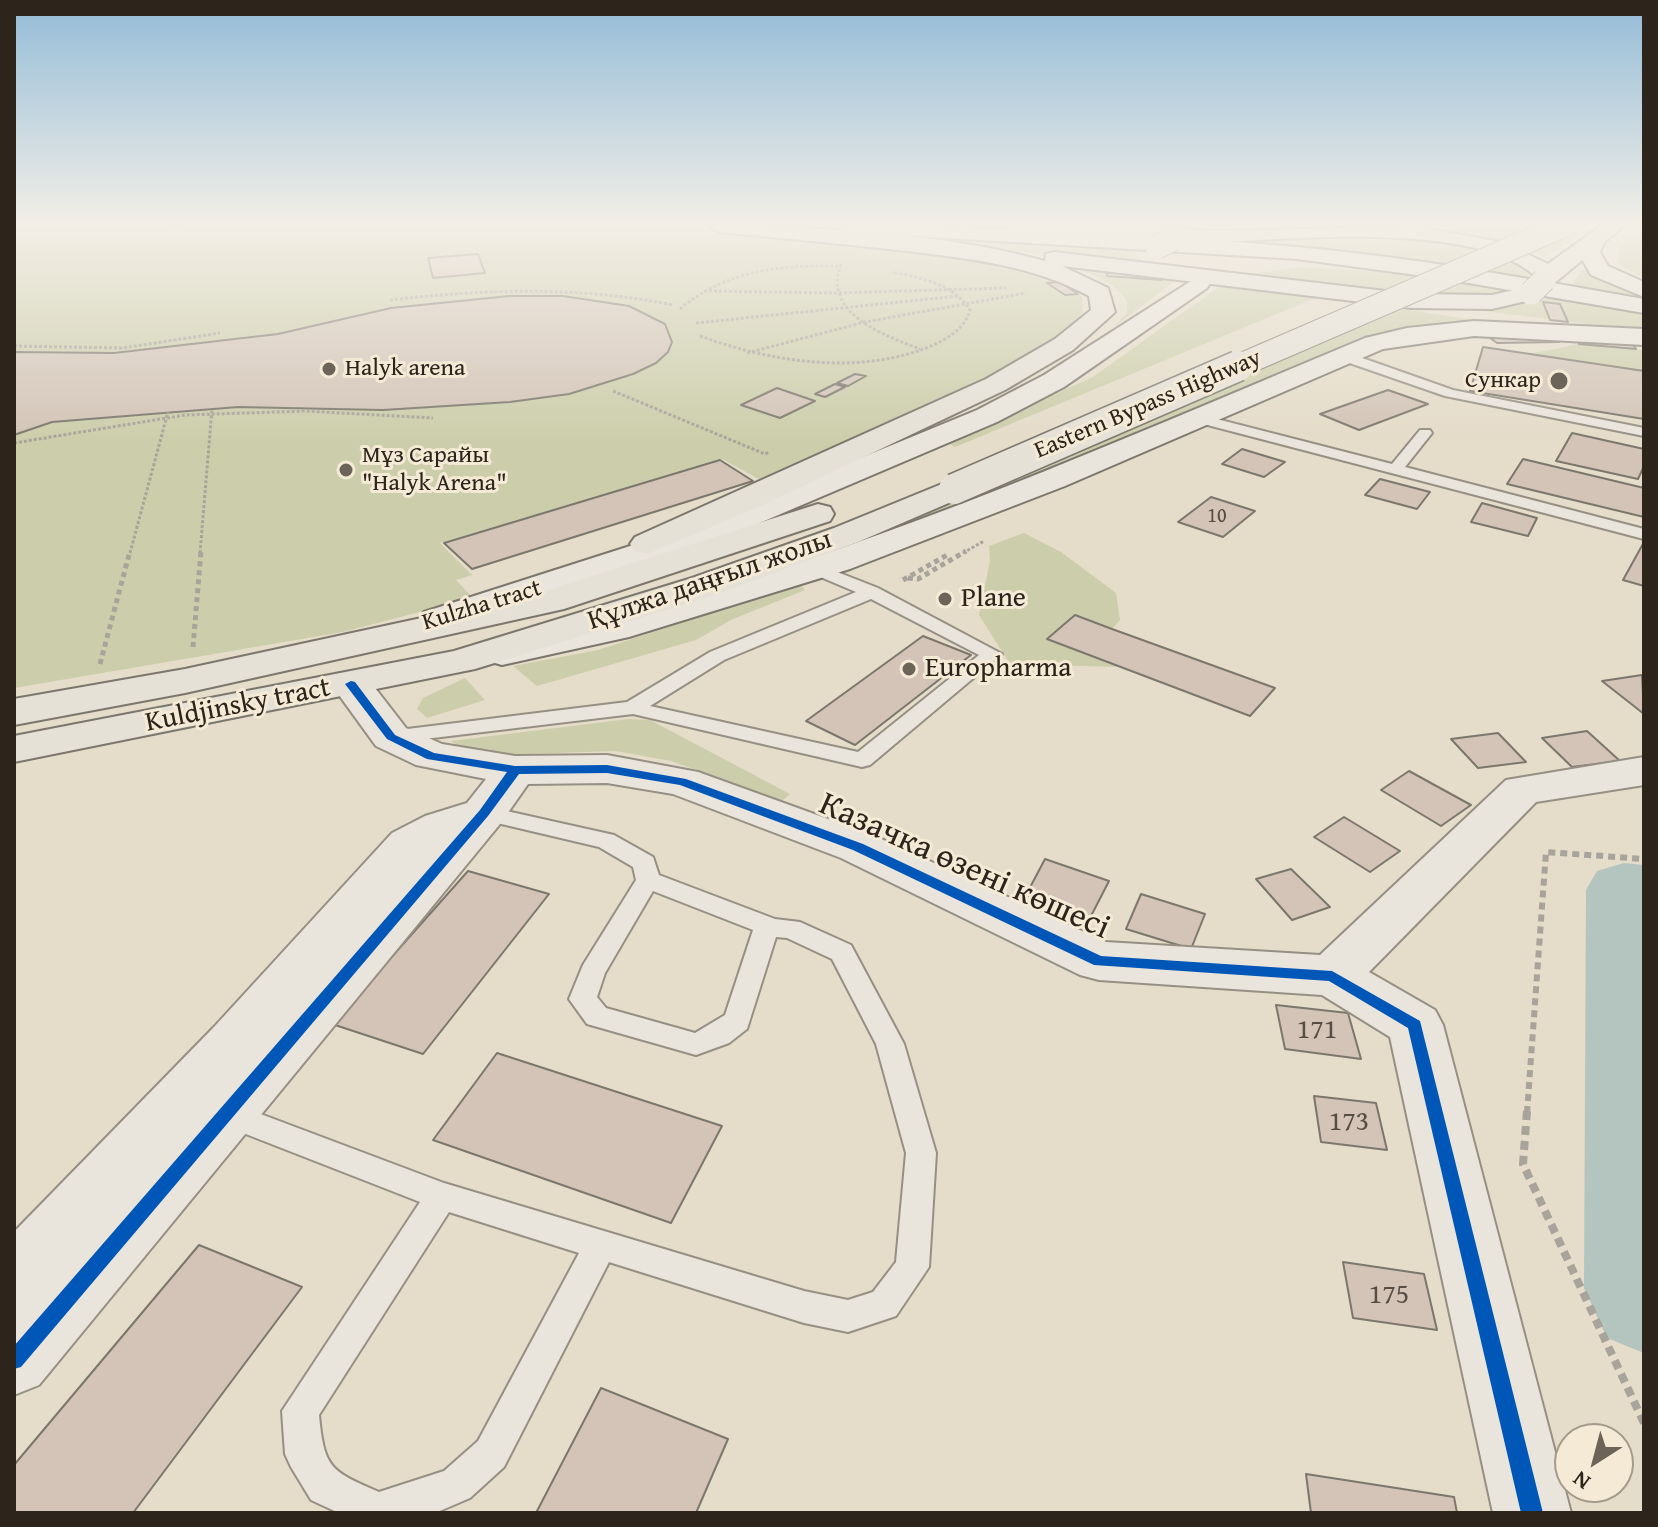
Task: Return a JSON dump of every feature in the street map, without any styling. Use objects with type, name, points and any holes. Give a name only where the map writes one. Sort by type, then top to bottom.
[{"type":"main road","points":[[525,592],[777,489],[958,402],[1066,342],[1103,312],[1101,297]]},
{"type":"main road","name":"Kulzha tract","points":[[338,668],[525,592],[717,529],[987,416],[1054,381],[1166,297]]},
{"type":"main road","name":"Eastern Bypass Highway","points":[[938,482],[1354,297]]},
{"type":"main road","points":[[1356,297],[1644,337]]},
{"type":"main road","points":[[1387,297],[1466,303],[1512,297]]},
{"type":"main road","name":"Eastern Bypass Highway","points":[[938,482],[1398,297]]},
{"type":"main road","points":[[1594,297],[1644,306]]},
{"type":"main road","points":[[461,661],[573,640],[667,616],[817,569],[1015,496],[1343,356],[1403,335],[1438,330],[1511,330],[1644,337]]},
{"type":"main road","name":"Kulzha tract","points":[[338,668],[820,513],[938,482]]},
{"type":"main road","name":"Құлжа даңғыл жолы","points":[[461,661],[705,586],[846,535],[938,482]]},
{"type":"main road","name":"Kuldjinsky tract","points":[[14,712],[338,668],[461,661]]},
{"type":"main road","name":"Kuldjinsky tract","points":[[14,749],[338,668]]},
{"type":"main road","name":"Казачка өзені көшесі","points":[[338,668],[391,737],[500,792],[607,769],[682,782],[858,847],[1099,961],[1332,976],[1415,1025],[1532,1513]]},
{"type":"main road","points":[[1332,976],[1522,790],[1644,771]]},
{"type":"main road","points":[[14,1360],[500,792]]},
{"type":"main road","points":[[14,1278],[234,1043],[409,844],[500,792]]},
{"type":"lane","points":[[1343,356],[1450,393],[1644,432]]},
{"type":"lane","points":[[1201,419],[1644,534]]},
{"type":"lane","points":[[1395,470],[1425,433]]},
{"type":"lane","points":[[391,737],[633,708],[862,760],[992,654],[872,592],[817,569]]},
{"type":"lane","points":[[633,708],[665,683],[763,636],[872,592]]},
{"type":"lane","points":[[500,792],[606,841],[644,863],[648,880],[592,972],[583,999],[597,1016],[696,1044],[719,1035],[737,1021],[765,932],[773,928]]},
{"type":"lane","points":[[226,1113],[442,1196],[804,1307],[848,1316],[884,1305],[912,1267],[921,1153],[890,1044],[842,952],[804,933],[773,928],[648,880]]},
{"type":"lane","points":[[442,1196],[300,1411],[304,1454],[324,1487],[378,1511],[418,1501],[457,1485],[491,1454],[601,1244]]},
{"type":"path","points":[[390,300],[411,297]]},
{"type":"path","points":[[633,297],[673,305]]},
{"type":"path","points":[[680,309],[693,297]]},
{"type":"path","points":[[838,297],[846,308],[865,322],[922,350]]},
{"type":"path","points":[[696,323],[947,297]]},
{"type":"path","points":[[700,336],[746,353],[793,361],[875,359],[922,350],[963,328],[970,316],[966,303],[960,297]]},
{"type":"path","points":[[746,353],[865,322],[1001,297]]},
{"type":"path","points":[[14,346],[123,348],[220,333]]},
{"type":"path","points":[[613,391],[765,454]]},
{"type":"path","points":[[14,443],[167,415],[211,412],[305,411],[433,418]]},
{"type":"path","points":[[193,649],[211,412]]},
{"type":"path","points":[[100,664],[167,415]]},
{"type":"path","points":[[907,578],[918,579],[995,537]]},
{"type":"path","points":[[1644,859],[1546,852],[1523,1164],[1644,1423]]},
{"type":"green space","name":"Мұз Сарайы \"Halyk Arena\"","points":[[14,297],[1082,297],[1081,315],[1064,334],[1031,356],[937,406],[768,484],[722,459],[440,543],[472,575],[456,580],[473,598],[343,632],[14,688]]},
{"type":"green space","points":[[1124,297],[1153,297],[1114,327],[1127,312],[1127,301]]},
{"type":"green space","points":[[1204,297],[1317,297],[955,447],[947,442],[1093,377]]},
{"type":"green space","points":[[1552,297],[1644,312],[1644,331],[1468,309],[1507,308]]},
{"type":"green space","points":[[1388,307],[1489,322],[1413,325],[1359,338],[1199,412],[893,536],[885,527],[969,498]]},
{"type":"green space","points":[[1579,344],[1644,350],[1644,371],[1529,354]]},
{"type":"green space","points":[[1024,533],[1061,552],[1116,593],[1120,620],[1112,629],[1075,615],[1047,639],[1120,667],[1010,664],[979,615],[990,561],[989,546]]},
{"type":"green space","points":[[800,584],[805,590],[731,620],[696,640],[537,686],[513,666],[598,650]]},
{"type":"green space","points":[[465,678],[485,700],[427,718],[417,709],[423,698]]},
{"type":"green space","points":[[628,719],[650,720],[790,794],[782,801],[671,761],[615,751],[471,756],[451,741]]},
{"type":"building","name":"Halyk arena","points":[[497,297],[571,297],[629,306],[665,324],[672,342],[668,352],[656,363],[633,374],[569,394],[510,402],[383,410],[238,407],[52,422],[14,435],[14,352],[114,353],[278,334],[391,308]]},
{"type":"building","points":[[1543,302],[1560,304],[1568,322],[1550,320]]},
{"type":"building","points":[[1550,336],[1559,342],[1497,343],[1490,338]]},
{"type":"building","points":[[1576,339],[1633,344],[1636,349],[1579,344]]},
{"type":"building","name":"Сункар","points":[[1483,347],[1644,371],[1644,419],[1470,391]]},
{"type":"building","points":[[855,374],[866,376],[848,386],[837,383]]},
{"type":"building","points":[[835,384],[845,387],[825,397],[815,394]]},
{"type":"building","points":[[777,388],[815,401],[780,418],[741,405]]},
{"type":"building","points":[[1388,390],[1428,404],[1359,430],[1320,414]]},
{"type":"building","points":[[1572,433],[1644,449],[1644,466],[1638,479],[1556,461]]},
{"type":"building","points":[[1242,449],[1285,462],[1264,477],[1222,464]]},
{"type":"building","points":[[1523,459],[1644,488],[1644,517],[1507,484]]},
{"type":"building","points":[[720,460],[753,481],[472,569],[444,543]]},
{"type":"building","points":[[1380,479],[1430,492],[1417,509],[1365,495]]},
{"type":"building","points":[[1211,497],[1255,511],[1223,537],[1178,522]]},
{"type":"building","points":[[1482,503],[1537,518],[1528,536],[1471,522]]},
{"type":"building","points":[[1644,542],[1644,586],[1623,580]]},
{"type":"building","points":[[1075,615],[1275,688],[1250,716],[1047,639]]},
{"type":"building","points":[[923,636],[971,655],[855,745],[806,721]]},
{"type":"building","points":[[1642,675],[1644,714],[1602,681]]},
{"type":"building","points":[[1587,731],[1620,761],[1572,767],[1542,738]]},
{"type":"building","points":[[1498,733],[1526,762],[1478,768],[1451,739]]},
{"type":"building","points":[[1409,771],[1471,805],[1441,826],[1381,790]]},
{"type":"building","points":[[1344,817],[1400,851],[1370,872],[1314,837]]},
{"type":"building","points":[[1045,859],[1109,881],[1090,918],[1026,895]]},
{"type":"building","points":[[1291,869],[1330,907],[1292,920],[1256,879]]},
{"type":"building","points":[[468,871],[549,894],[423,1054],[332,1024]]},
{"type":"building","points":[[1141,894],[1205,914],[1191,949],[1126,929]]},
{"type":"building","points":[[1276,1005],[1348,1013],[1361,1059],[1285,1049]]},
{"type":"building","points":[[497,1053],[722,1126],[671,1223],[433,1140]]},
{"type":"building","points":[[1314,1096],[1376,1103],[1387,1150],[1321,1142]]},
{"type":"building","points":[[199,1245],[302,1287],[133,1513],[14,1513],[14,1465]]},
{"type":"building","points":[[1343,1262],[1424,1274],[1437,1330],[1353,1318]]},
{"type":"building","points":[[601,1388],[728,1439],[696,1513],[536,1513]]},
{"type":"building","points":[[1306,1474],[1454,1497],[1457,1513],[1311,1513]]},
{"type":"waterway","points":[[1644,892],[1624,890],[1636,1288],[1644,1303]]},
{"type":"cycle path","points":[[351,684],[391,737],[431,756],[515,770],[607,769],[682,782],[858,847],[1099,961],[1332,976],[1415,1025],[1532,1513]]},
{"type":"cycle path","points":[[14,1360],[484,813],[515,770]]},
{"type":"place","name":"Halyk arena","points":[[329,369]]},
{"type":"place","name":"Сункар","points":[[1559,381]]},
{"type":"place","name":"Мұз Сарайы \"Halyk Arena\"","points":[[346,470]]},
{"type":"place","name":"Plane","points":[[945,599]]},
{"type":"place","name":"Europharma","points":[[909,669]]}]
